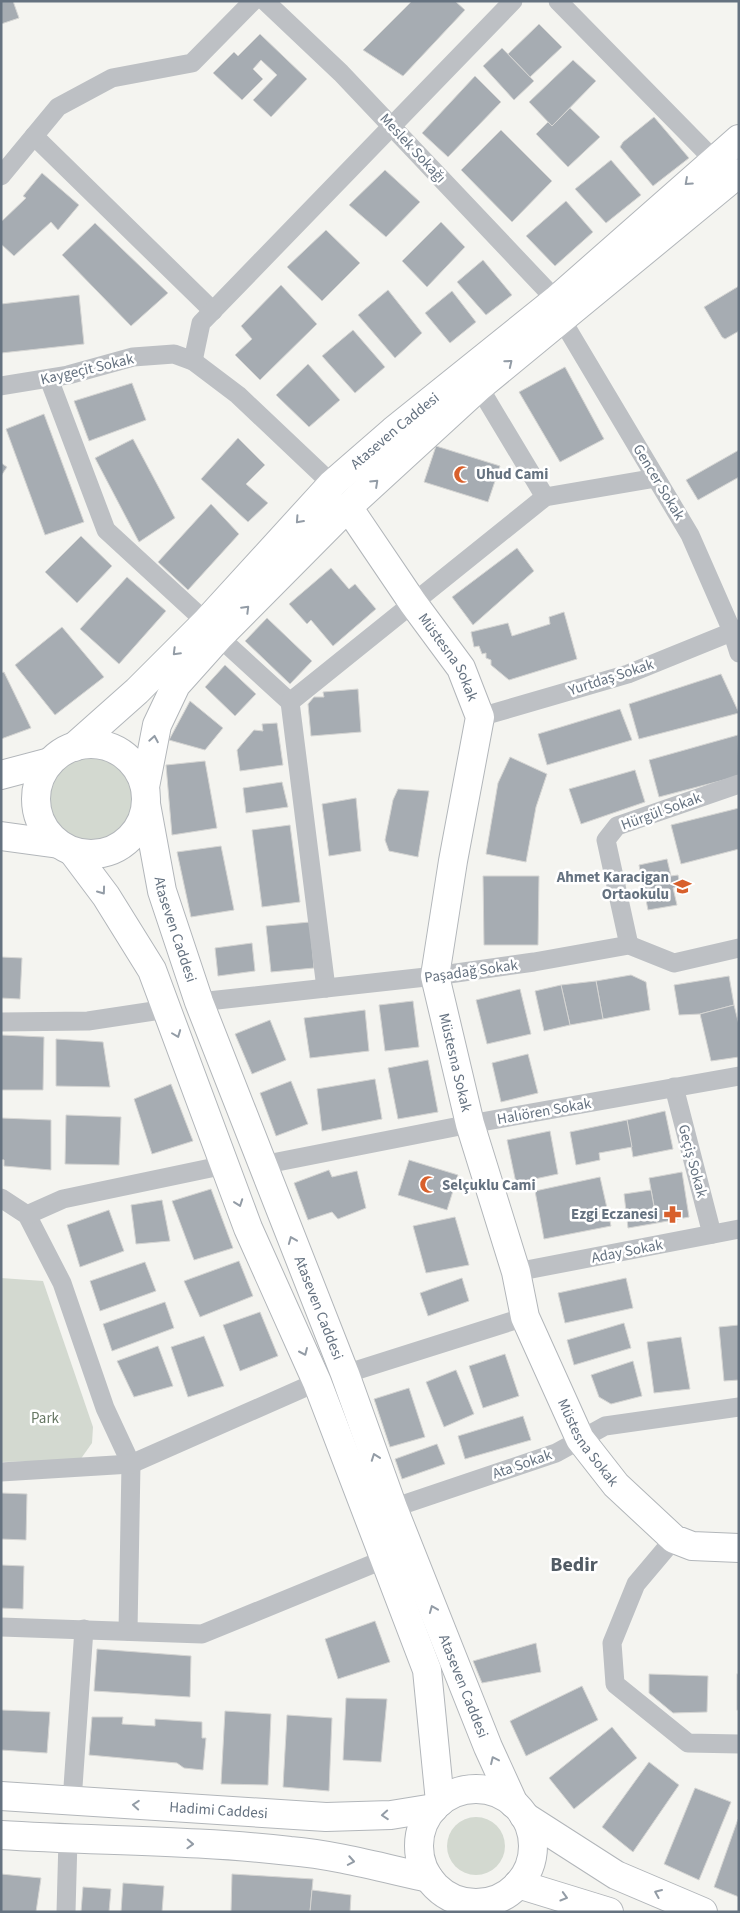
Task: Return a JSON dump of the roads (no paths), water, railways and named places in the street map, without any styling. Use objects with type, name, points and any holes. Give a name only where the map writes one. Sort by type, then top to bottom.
[{"type":"main road","name":"Ataseven Caddesi","points":[[74,747],[137,691],[212,629],[348,507],[479,387],[714,160],[739,139]]},
{"type":"main road","name":"Ataseven Caddesi","points":[[519,1810],[488,1747],[393,1508],[345,1374],[199,1002],[162,891],[146,796],[157,725],[176,685],[212,629],[332,484],[393,431],[559,310],[739,173]]},
{"type":"main road","name":"Müstesna Sokak","points":[[348,507],[412,603],[460,668],[480,717],[453,861],[435,976],[470,1124],[516,1272],[525,1317],[580,1438],[616,1485],[674,1538],[692,1546],[739,1548]]},
{"type":"main road","points":[[1,836],[66,848],[90,855],[106,853],[121,846],[134,834],[142,820],[146,796],[140,773],[131,760],[118,751],[104,745],[88,744],[74,747],[61,753],[50,762],[40,778],[36,796],[38,814],[46,831],[66,848],[106,896],[152,970],[248,1228],[317,1382],[427,1670],[437,1805]]},
{"type":"main road","points":[[1,775],[50,762]]},
{"type":"main road","points":[[436,1893],[421,1861],[419,1842],[424,1824],[437,1805],[454,1794],[470,1790],[486,1790],[501,1795],[519,1810],[616,1876],[703,1912]]},
{"type":"main road","name":"Hadimi Caddesi","points":[[1,1796],[326,1817],[391,1815],[437,1805]]},
{"type":"main road","points":[[512,1896],[529,1868],[533,1849],[531,1830],[519,1810]]},
{"type":"main road","points":[[1,1835],[212,1844],[292,1851],[371,1865],[436,1893],[463,1902],[480,1903],[512,1896],[610,1912]]},
{"type":"street","points":[[1,176],[8,154],[34,136],[58,107],[112,78],[192,63],[253,1]]},
{"type":"street","name":"Meslek Sokağı","points":[[265,1],[341,73],[559,310]]},
{"type":"street","points":[[348,507],[332,484],[238,395],[193,361],[201,323],[513,1]]},
{"type":"street","points":[[558,1],[714,160]]},
{"type":"street","points":[[34,136],[213,312]]},
{"type":"street","name":"Gencer Sokak","points":[[559,310],[690,536],[735,630],[739,653]]},
{"type":"street","name":"Kaygeçit Sokak","points":[[1,386],[68,376],[133,357],[174,354],[193,361]]},
{"type":"street","points":[[49,379],[106,530],[290,702],[326,988]]},
{"type":"street","points":[[479,387],[545,497]]},
{"type":"street","points":[[290,702],[545,497],[656,478]]},
{"type":"street","name":"Yurtdaş Sokak","points":[[480,717],[628,674],[735,630]]},
{"type":"street","name":"Hürgül Sokak","points":[[629,945],[606,840],[617,826],[739,784]]},
{"type":"street","points":[[629,945],[674,963],[738,950]]},
{"type":"street","name":"Paşadağ Sokak","points":[[199,1002],[435,976],[534,962],[629,945]]},
{"type":"street","points":[[1,1022],[88,1021],[167,1009]]},
{"type":"street","name":"Halıören Sokak","points":[[262,1165],[470,1124],[739,1076]]},
{"type":"street","name":"Geçiş Sokak","points":[[674,1088],[712,1234]]},
{"type":"street","points":[[27,1215],[63,1199],[225,1165]]},
{"type":"street","points":[[1,1198],[27,1215],[62,1283],[105,1408],[131,1464],[128,1631]]},
{"type":"street","name":"Aday Sokak","points":[[516,1272],[739,1229]]},
{"type":"street","points":[[345,1374],[525,1317]]},
{"type":"street","points":[[1,1472],[131,1464],[317,1382]]},
{"type":"street","name":"Ata Sokak","points":[[393,1508],[556,1453],[580,1438],[605,1426],[739,1407]]},
{"type":"street","points":[[674,1538],[636,1584],[612,1643],[615,1684],[688,1743],[739,1744]]},
{"type":"street","points":[[1,1627],[202,1634],[385,1559]]},
{"type":"street","points":[[72,1801],[84,1630]]},
{"type":"street","points":[[66,1912],[68,1839]]},
{"type":"place","name":"Uhud Cami","points":[[462,474]]},
{"type":"place","name":"Ahmet Karacigan Ortaokulu","points":[[683,886]]},
{"type":"place","name":"Selçuklu Cami","points":[[428,1185]]},
{"type":"place","name":"Ezgi Eczanesi","points":[[672,1214]]},
{"type":"district","name":"Bedir","points":[[574,1564]]},
{"type":"park label","name":"Park","points":[[45,1418]]}]
